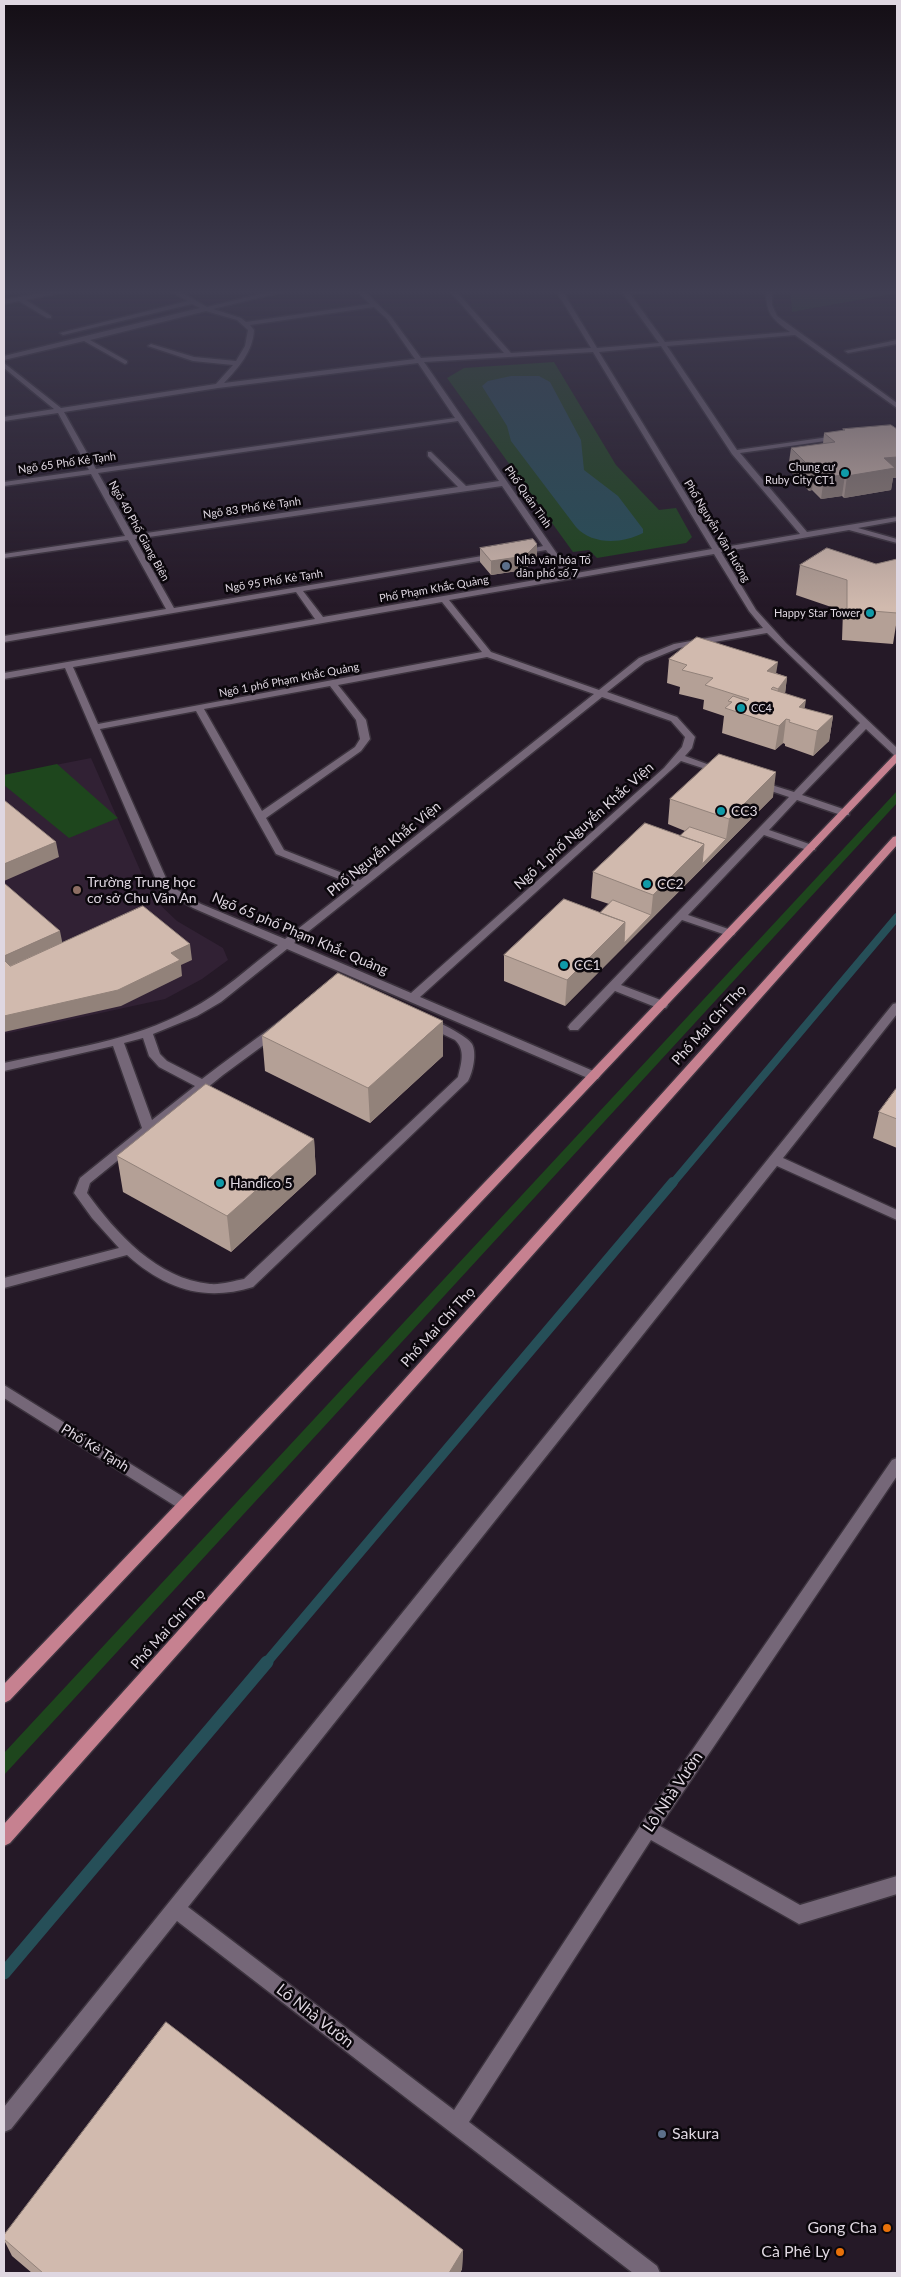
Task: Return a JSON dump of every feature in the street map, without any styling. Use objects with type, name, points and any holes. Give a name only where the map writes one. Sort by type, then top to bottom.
[{"type":"main road","points":[[4,1695],[897,757]]},
{"type":"main road","name":"Phố Mai Chí Thọ","points":[[4,1837],[897,839]]},
{"type":"street","points":[[41,395],[60,411]]},
{"type":"street","points":[[4,419],[159,395]]},
{"type":"street","name":"Phố Quán Tình","points":[[444,395],[569,577]]},
{"type":"street","name":"Phố Nguyễn Văn Hưởng","points":[[621,395],[714,551],[753,611],[768,630],[897,753]]},
{"type":"street","points":[[697,395],[734,452],[805,535]]},
{"type":"street","points":[[882,395],[897,406]]},
{"type":"street","name":"Ngõ 40 Phố Giang Biên","points":[[60,411],[170,610]]},
{"type":"street","name":"Ngõ 65 Phố Kẻ Tạnh","points":[[4,484],[460,419]]},
{"type":"street","points":[[734,452],[848,436]]},
{"type":"street","points":[[431,454],[464,489]]},
{"type":"street","name":"Ngõ 83 Phố Kẻ Tạnh","points":[[4,556],[504,483]]},
{"type":"street","name":"Phố Phạm Khắc Quảng","points":[[4,676],[897,518]]},
{"type":"street","points":[[848,528],[897,541]]},
{"type":"street","points":[[514,553],[548,547]]},
{"type":"street","name":"Ngõ 95 Phố Kẻ Tạnh","points":[[4,639],[504,555]]},
{"type":"street","points":[[298,589],[320,620]]},
{"type":"street","points":[[444,599],[488,654],[600,694]]},
{"type":"street","name":"Phố Nguyễn Khắc Viện","points":[[4,1067],[146,1034],[187,1018],[207,1006],[286,944],[642,660],[677,646],[768,630]]},
{"type":"street","name":"Ngõ 1 phố Phạm Khắc Quảng","points":[[95,727],[488,654]]},
{"type":"street","name":"Ngõ 65 phố Phạm Khắc Quảng","points":[[68,665],[164,887],[197,906],[594,1076]]},
{"type":"street","points":[[260,818],[358,749],[365,739],[361,720],[332,683]]},
{"type":"street","name":"Ngõ 1 phố Nguyễn Khắc Viện","points":[[412,998],[687,748],[690,737],[674,719],[632,703],[600,694]]},
{"type":"street","points":[[199,708],[280,852],[362,884]]},
{"type":"street","points":[[574,1026],[866,723]]},
{"type":"street","points":[[679,757],[733,775]]},
{"type":"street","points":[[751,781],[844,812]]},
{"type":"street","points":[[761,832],[811,848]]},
{"type":"street","points":[[680,916],[730,933]]},
{"type":"street","points":[[613,986],[662,1005]]},
{"type":"street","points":[[339,991],[382,1004],[446,1029],[460,1037],[467,1048],[466,1071],[461,1082],[248,1283],[211,1290],[164,1276],[138,1259],[97,1216],[80,1193],[84,1181],[204,1085],[310,1006],[339,991]]},
{"type":"street","points":[[4,2122],[897,1007]]},
{"type":"street","points":[[146,1034],[155,1056],[162,1064],[204,1085]]},
{"type":"street","points":[[117,1041],[149,1129]]},
{"type":"street","points":[[774,1160],[897,1215]]},
{"type":"street","points":[[4,1284],[129,1250]]},
{"type":"street","name":"Phố Kẻ Tạnh","points":[[4,1391],[185,1504]]},
{"type":"street","name":"Lô Nhà Vườn","points":[[456,2124],[648,1829],[897,1464]]},
{"type":"street","points":[[648,1829],[799,1915],[897,1885]]},
{"type":"street","name":"Lô Nhà Vườn","points":[[175,1908],[650,2273]]},
{"type":"shaded area","name":"Trường Trung học cơ sở Chu Văn An","points":[[91,758],[144,879],[156,901],[177,921],[223,948],[228,960],[202,979],[165,999],[4,1034],[4,775]]},
{"type":"green space","points":[[459,395],[574,395],[616,465],[659,510],[676,508],[692,537],[686,543],[597,558],[589,550],[573,552]]},
{"type":"green space","points":[[57,764],[118,818],[69,838],[4,785],[4,775]]},
{"type":"green space","points":[[897,791],[897,803],[4,1775],[4,1753]]},
{"type":"water","points":[[488,395],[557,395],[581,440],[584,470],[618,496],[643,529],[643,533],[635,537],[608,541],[599,540],[583,533],[576,527],[511,441],[507,426]]},
{"type":"building","points":[[891,425],[897,429],[897,457],[884,458],[895,468],[847,476],[824,477],[815,469],[812,469],[791,448],[835,442],[824,433],[845,430],[843,429]]},
{"type":"building","points":[[533,539],[537,544],[525,556],[491,561],[480,548]]},
{"type":"building","points":[[827,548],[876,564],[897,559],[897,613],[847,609],[847,580],[800,565]]},
{"type":"building","points":[[697,637],[778,662],[767,671],[787,677],[778,689],[773,687],[771,689],[806,700],[799,707],[833,716],[817,731],[789,722],[790,720],[786,719],[779,726],[725,708],[732,702],[728,701],[733,696],[747,701],[749,699],[705,685],[713,678],[682,670],[687,665],[669,659]]},
{"type":"building","points":[[719,754],[776,772],[729,819],[670,799]]},
{"type":"building","points":[[4,800],[56,842],[4,864]]},
{"type":"building","points":[[645,823],[704,844],[653,895],[593,872]]},
{"type":"building","points":[[690,827],[726,839],[702,864],[704,844],[680,836]]},
{"type":"building","points":[[4,883],[60,931],[4,956]]},
{"type":"building","points":[[564,899],[625,922],[567,980],[504,955]]},
{"type":"building","points":[[613,900],[651,915],[624,943],[625,922],[600,913]]},
{"type":"building","points":[[143,906],[190,944],[171,953],[180,960],[118,990],[4,1016],[4,960],[10,966]]},
{"type":"building","points":[[338,973],[443,1021],[368,1088],[262,1036]]},
{"type":"building","points":[[206,1084],[314,1139],[227,1216],[117,1156]]},
{"type":"building","points":[[897,1090],[897,1119],[879,1112]]},
{"type":"building","points":[[166,2022],[463,2250],[449,2273],[43,2273],[4,2239],[4,2235]]},
{"type":"waterway","points":[[672,1184],[897,917]]},
{"type":"waterway","points":[[266,1663],[673,1182]]},
{"type":"waterway","points":[[4,1973],[267,1662]]},
{"type":"place","name":"Chung cư Ruby City CT1","points":[[845,473]]},
{"type":"place","name":"Nhà văn hóa Tổ dân phố số 7","points":[[506,566]]},
{"type":"place","name":"Happy Star Tower","points":[[870,613]]},
{"type":"place","name":"CC4","points":[[741,708]]},
{"type":"place","name":"CC3","points":[[721,811]]},
{"type":"place","name":"CC2","points":[[647,884]]},
{"type":"place","name":"Trường Trung học cơ sở Chu Văn An","points":[[77,890]]},
{"type":"place","name":"CC1","points":[[564,965]]},
{"type":"place","name":"Handico 5","points":[[220,1183]]},
{"type":"place","name":"Sakura","points":[[662,2134]]},
{"type":"place","name":"Gong Cha","points":[[887,2228]]},
{"type":"place","name":"Cà Phê Ly","points":[[840,2252]]}]
